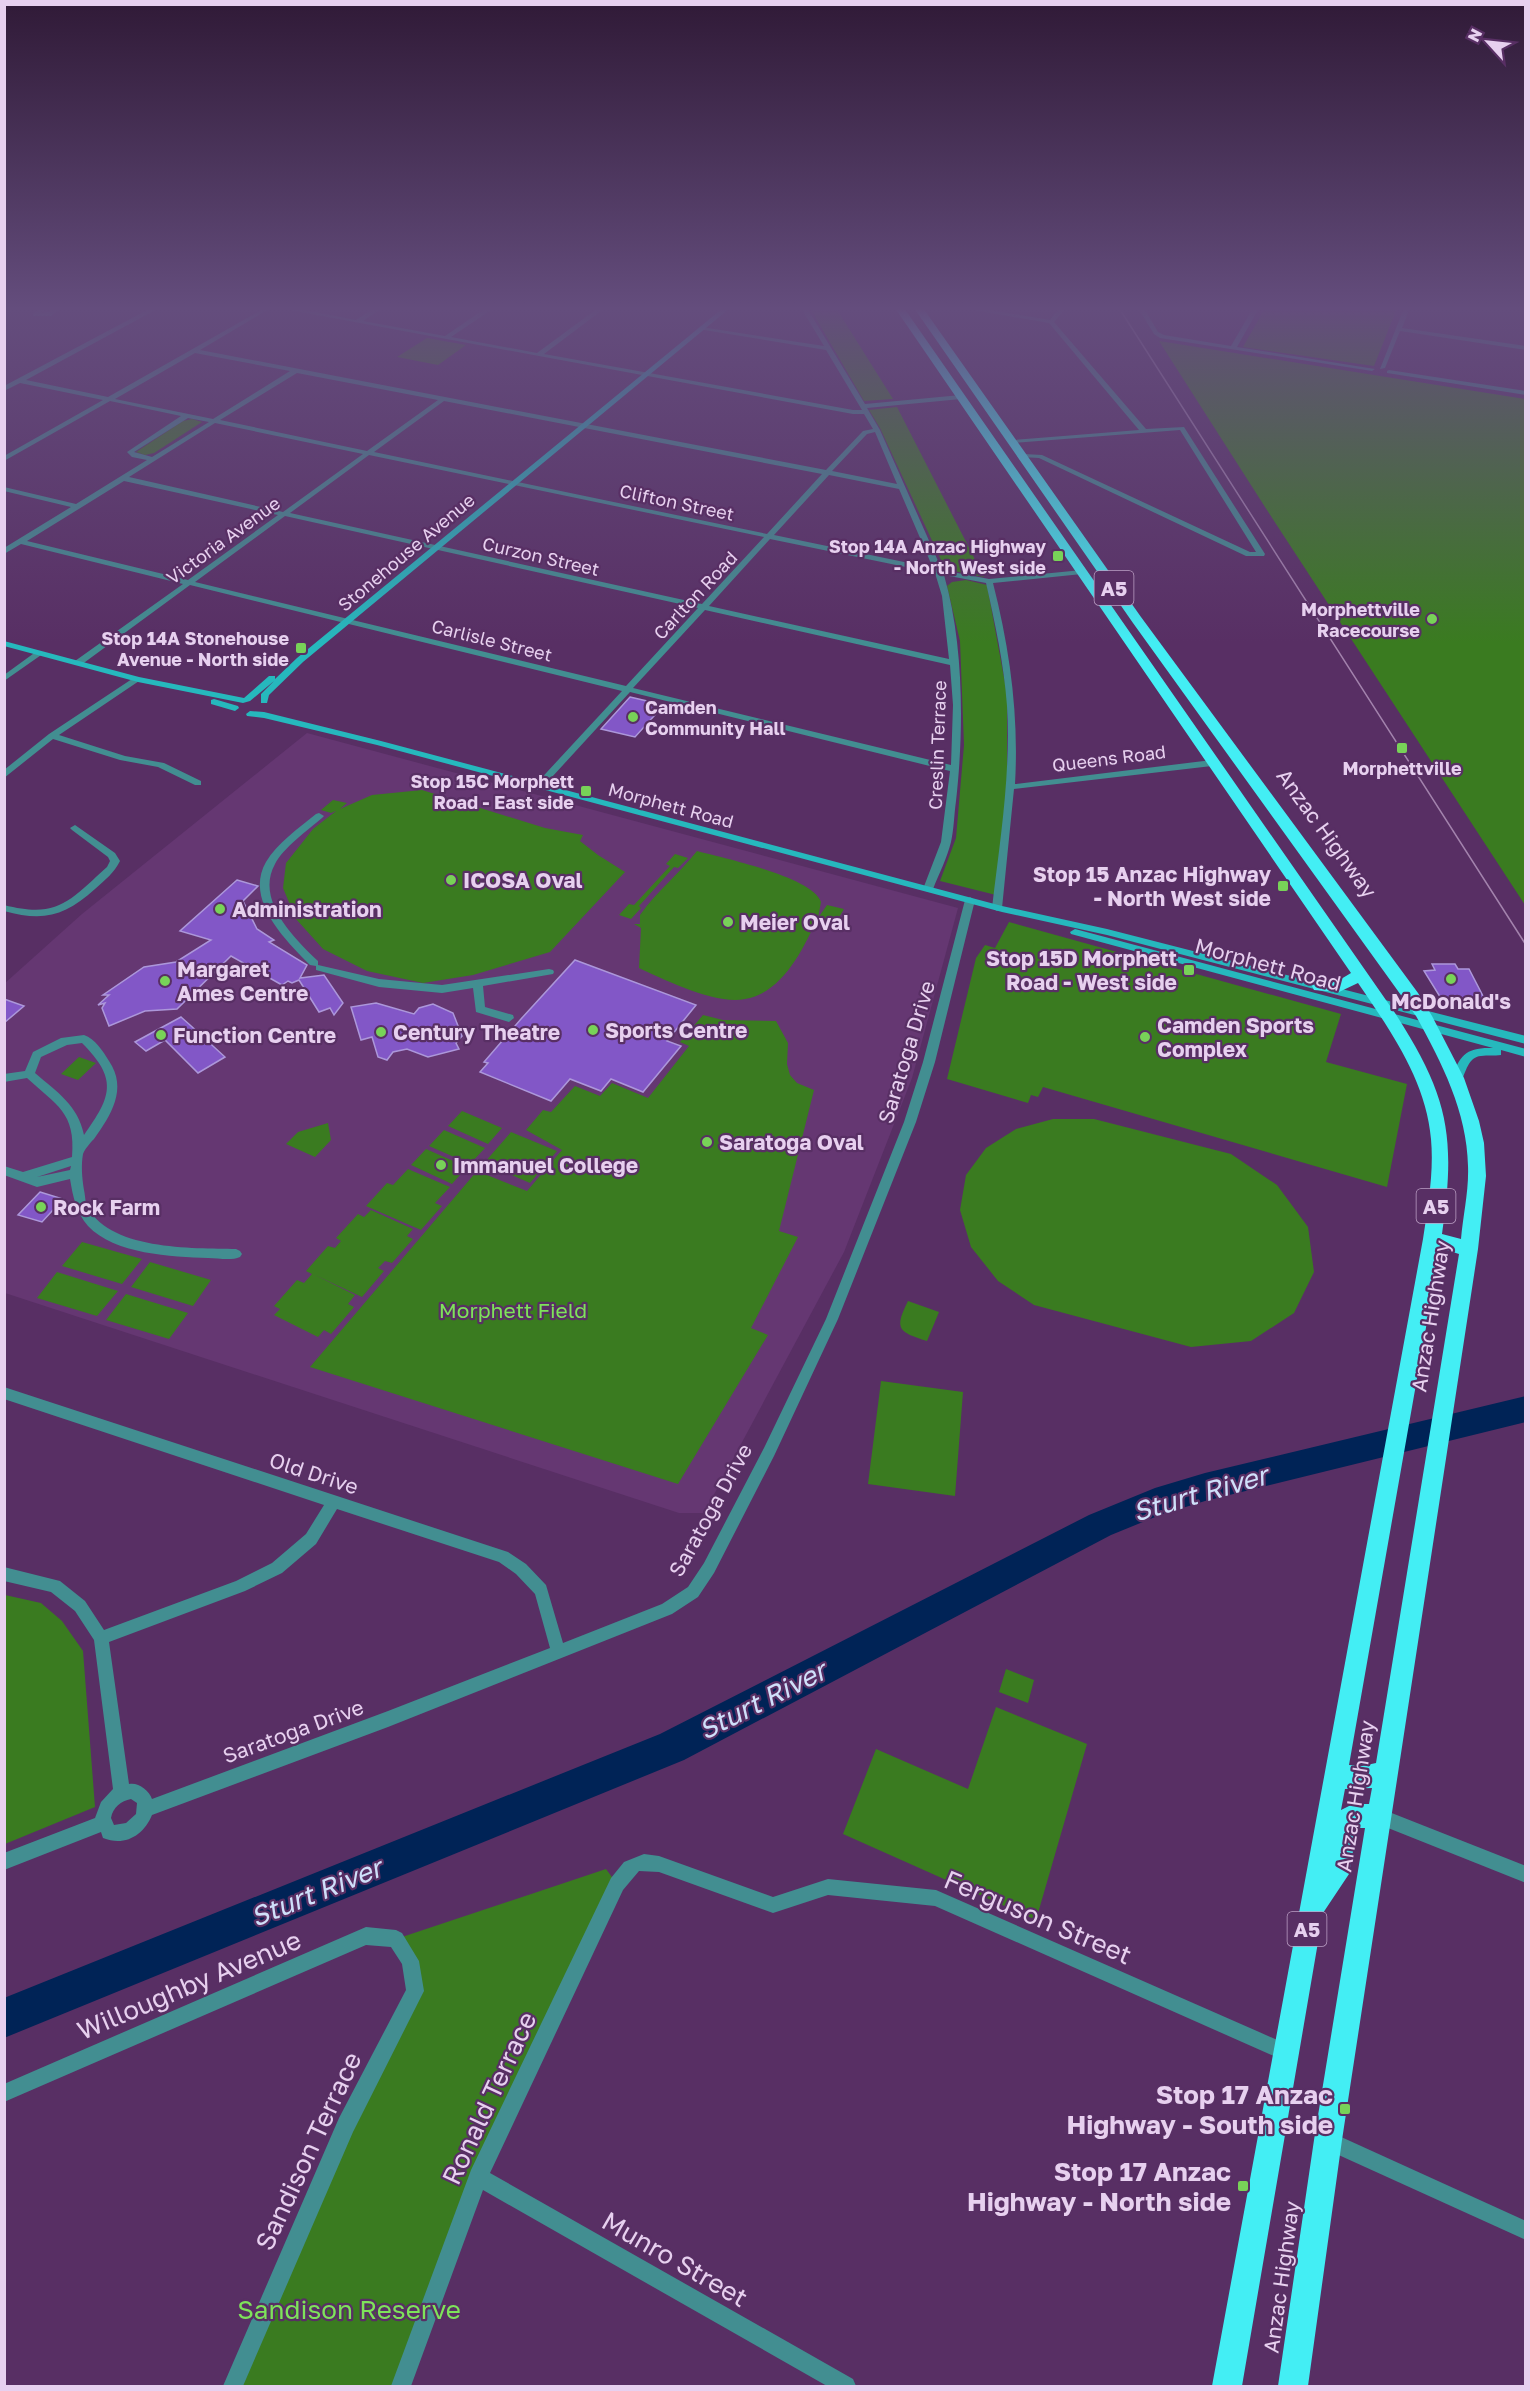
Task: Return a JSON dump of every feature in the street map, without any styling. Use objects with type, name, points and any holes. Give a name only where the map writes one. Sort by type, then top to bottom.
[{"type":"highway","name":"Anzac Highway","points":[[977,420],[1389,1017],[1429,1090],[1437,1119],[1442,1156],[1431,1239],[1406,1385],[1227,2386]]},
{"type":"highway","points":[[984,430],[987,424],[994,420]]},
{"type":"highway","name":"Anzac Highway","points":[[997,420],[1070,525],[1420,1011],[1457,1079],[1470,1119],[1477,1166],[1469,1249],[1328,2140],[1293,2386]]},
{"type":"highway","points":[[1054,531],[1069,529],[1070,525]]},
{"type":"highway","points":[[1065,547],[1068,537],[1078,535]]},
{"type":"highway","points":[[1170,701],[1181,703],[1188,701],[1187,686]]},
{"type":"highway","points":[[1192,733],[1191,727],[1195,720],[1209,717]]},
{"type":"highway","points":[[1320,986],[1339,987],[1360,975]]},
{"type":"highway","points":[[1431,1239],[1469,1249]]},
{"type":"highway","points":[[1335,1777],[1362,1778],[1386,1772]]},
{"type":"highway","points":[[1311,1910],[1336,1874],[1346,1821],[1353,1816],[1379,1816]]},
{"type":"street","points":[[4,459],[73,420]]},
{"type":"street","points":[[152,459],[134,456],[130,452],[180,420]]},
{"type":"street","name":"Clifton Street","points":[[208,420],[989,581],[1082,572]]},
{"type":"street","name":"Victoria Avenue","points":[[78,663],[414,420]]},
{"type":"street","points":[[550,420],[902,487]]},
{"type":"street","name":"Stonehouse Avenue","points":[[265,703],[265,694],[300,660],[592,420]]},
{"type":"street","name":"Creslin Terrace","points":[[870,420],[877,430],[939,572],[946,596],[957,705],[955,769],[946,842],[928,889]]},
{"type":"street","points":[[1134,420],[1144,431]]},
{"type":"street","points":[[4,552],[214,421]]},
{"type":"street","points":[[1014,442],[1182,428],[1261,554],[1249,554],[1040,456],[1024,456]]},
{"type":"street","name":"Carlton Road","points":[[538,787],[826,473],[865,432],[877,430]]},
{"type":"street","name":"Curzon Street","points":[[122,478],[954,663]]},
{"type":"street","points":[[4,489],[76,506]]},
{"type":"street","name":"Carlisle Street","points":[[21,542],[955,769]]},
{"type":"street","points":[[989,581],[1000,628],[1011,708],[1010,787],[1000,908]]},
{"type":"street","points":[[4,643],[138,679],[245,699]]},
{"type":"street","points":[[4,679],[40,652]]},
{"type":"street","name":"Stonehouse Avenue","points":[[235,708],[266,682],[300,660]]},
{"type":"street","points":[[138,679],[235,708]]},
{"type":"street","points":[[4,776],[52,736],[138,679]]},
{"type":"street","name":"Morphett Road","points":[[245,699],[255,698],[274,711],[318,723],[332,732]]},
{"type":"street","points":[[250,714],[261,711],[265,703]]},
{"type":"street","name":"Morphett Road","points":[[235,708],[239,713],[264,715],[332,732],[1000,908],[1107,932],[1526,1040]]},
{"type":"street","points":[[52,736],[123,758],[161,765],[198,783]]},
{"type":"street","name":"Queens Road","points":[[1010,787],[1212,763]]},
{"type":"street","points":[[319,816],[270,863],[264,895],[286,936],[317,966],[379,983],[442,989],[549,972]]},
{"type":"street","points":[[4,908],[24,915],[51,914],[65,908],[111,869],[115,861],[112,855],[75,828]]},
{"type":"street","name":"Saratoga Drive","points":[[147,1809],[388,1719],[558,1650],[667,1609],[693,1592],[774,1442],[858,1258],[910,1122],[929,1062],[970,900]]},
{"type":"street","name":"Morphett Road","points":[[1000,908],[1107,942],[1526,1054]]},
{"type":"street","points":[[478,984],[480,1009],[509,1018]]},
{"type":"street","points":[[23,1177],[78,1155],[110,1104],[114,1086],[112,1071],[97,1050],[84,1039],[64,1041],[37,1055],[29,1074]]},
{"type":"street","points":[[1457,1079],[1461,1065],[1470,1053],[1481,1050],[1526,1054]]},
{"type":"street","points":[[4,1078],[29,1074]]},
{"type":"street","points":[[29,1074],[42,1088],[67,1106],[80,1141],[76,1173],[77,1194],[84,1212],[102,1231],[129,1244],[163,1251],[236,1254]]},
{"type":"street","points":[[4,1170],[37,1182],[76,1173]]},
{"type":"street","name":"Old Drive","points":[[4,1393],[503,1557],[521,1569],[541,1590],[558,1650]]},
{"type":"street","points":[[101,1638],[240,1586],[277,1568],[311,1539],[334,1502]]},
{"type":"street","points":[[4,1574],[55,1586],[80,1606],[101,1638],[122,1793]]},
{"type":"street","points":[[133,1791],[140,1793],[147,1809],[138,1825],[126,1833],[117,1834],[110,1832],[104,1823],[104,1813],[107,1805],[122,1793],[133,1791]]},
{"type":"street","points":[[1379,1816],[1526,1875]]},
{"type":"street","points":[[4,1862],[104,1823]]},
{"type":"street","name":"Ronald Terrace","points":[[401,2386],[478,2177],[617,1884],[629,1867],[643,1861],[659,1864]]},
{"type":"street","name":"Ferguson Street","points":[[659,1864],[773,1905],[828,1887],[936,1898],[1285,2052]]},
{"type":"street","name":"Willoughby Avenue","points":[[4,2093],[366,1936],[396,1939]]},
{"type":"street","name":"Sandison Terrace","points":[[233,2386],[346,2125],[415,1990],[410,1961],[396,1939]]},
{"type":"street","points":[[1328,2140],[1526,2231]]},
{"type":"street","name":"Munro Street","points":[[478,2177],[846,2386]]},
{"type":"shaded area","name":"Immanuel College","points":[[307,733],[958,908],[912,1078],[844,1252],[704,1513],[679,1513],[5,1293],[4,984],[82,914]]},
{"type":"green space","points":[[194,420],[202,422],[154,453],[145,455],[136,452],[183,421]]},
{"type":"green space","points":[[875,420],[903,420],[984,577],[949,570],[941,560]]},
{"type":"green space","name":"Morphettville Racecourse","points":[[1209,420],[1525,420],[1525,905]]},
{"type":"green space","points":[[966,580],[987,585],[1007,694],[1007,787],[996,895],[940,881],[956,838],[964,745],[960,641],[947,586],[952,582]]},
{"type":"green space","name":"ICOSA Oval","points":[[422,790],[545,828],[583,835],[580,841],[625,872],[550,952],[473,975],[423,983],[367,971],[323,949],[296,919],[283,888],[286,863],[313,829],[336,811],[331,813],[321,810],[333,800],[347,803],[340,809],[372,795]]},
{"type":"green space","name":"Meier Oval","points":[[697,851],[766,870],[802,884],[821,902],[818,918],[827,905],[844,909],[835,924],[817,919],[790,968],[770,988],[758,995],[733,1000],[706,995],[676,985],[639,968],[641,928],[634,924],[640,924],[640,915],[647,906]]},
{"type":"green space","points":[[675,854],[688,858],[678,868],[674,867],[639,906],[641,908],[631,919],[619,915],[629,904],[634,905],[670,866],[666,864]]},
{"type":"green space","name":"Camden Sports Complex","points":[[1009,922],[1341,1014],[1326,1062],[1407,1084],[1387,1187],[1043,1087],[1038,1097],[1031,1095],[1028,1103],[947,1079],[976,958],[985,945],[995,948]]},
{"type":"green space","name":"Morphett Field","points":[[703,1015],[723,1020],[776,1021],[788,1043],[787,1064],[790,1075],[797,1083],[814,1090],[779,1231],[798,1237],[751,1328],[768,1335],[678,1484],[310,1367],[477,1171],[527,1191],[562,1150],[526,1130],[543,1110],[551,1112],[575,1086],[600,1096],[612,1083],[648,1098],[689,1046],[680,1042]]},
{"type":"green space","points":[[79,1057],[96,1063],[78,1080],[61,1074]]},
{"type":"green space","points":[[462,1111],[502,1128],[488,1144],[448,1126]]},
{"type":"green space","points":[[1053,1119],[1094,1119],[1231,1154],[1277,1185],[1308,1227],[1314,1272],[1294,1313],[1251,1341],[1191,1347],[1034,1305],[998,1281],[971,1247],[960,1210],[966,1175],[986,1148],[1016,1129]]},
{"type":"green space","points":[[328,1123],[331,1140],[315,1157],[286,1144],[298,1132]]},
{"type":"green space","points":[[444,1130],[485,1148],[470,1164],[429,1146]]},
{"type":"green space","points":[[511,1132],[557,1151],[530,1183],[484,1163]]},
{"type":"green space","points":[[426,1149],[467,1167],[452,1184],[411,1165]]},
{"type":"green space","points":[[408,1169],[450,1187],[435,1203],[442,1206],[421,1230],[366,1206],[387,1183],[393,1185]]},
{"type":"green space","points":[[371,1210],[413,1229],[407,1236],[413,1239],[392,1263],[385,1261],[378,1268],[384,1271],[362,1297],[315,1275],[355,1295],[348,1304],[354,1307],[331,1334],[324,1330],[318,1337],[274,1315],[280,1309],[274,1306],[297,1280],[304,1283],[312,1274],[306,1271],[328,1246],[335,1248],[341,1241],[336,1238],[358,1214],[364,1217]]},
{"type":"green space","points":[[82,1242],[142,1259],[122,1284],[62,1266]]},
{"type":"green space","points":[[150,1262],[211,1280],[193,1306],[131,1287]]},
{"type":"green space","points":[[57,1272],[118,1291],[97,1316],[37,1298]]},
{"type":"green space","points":[[126,1294],[188,1313],[169,1339],[106,1320]]},
{"type":"green space","points":[[908,1301],[939,1312],[927,1341],[910,1335],[901,1328],[901,1318]]},
{"type":"green space","points":[[881,1381],[963,1392],[955,1496],[868,1484]]},
{"type":"green space","points":[[5,1595],[41,1603],[62,1621],[83,1651],[95,1807],[5,1844]]},
{"type":"green space","points":[[1006,1669],[1034,1680],[1028,1703],[999,1692]]},
{"type":"green space","points":[[996,1707],[1087,1744],[1036,1920],[843,1834],[876,1749],[968,1789]]},
{"type":"green space","name":"Sandison Reserve","points":[[606,1869],[617,1884],[478,2177],[401,2386],[233,2386],[415,1991],[396,1939]]},
{"type":"building","name":"Camden Community Hall","points":[[630,697],[664,705],[635,737],[601,729]]},
{"type":"building","points":[[237,880],[258,886],[243,901],[257,929],[274,940],[269,942],[307,965],[300,978],[324,975],[343,1003],[334,1015],[330,1008],[319,1012],[299,980],[292,983],[288,981],[282,985],[231,956],[177,1009],[145,1011],[109,1026],[102,1008],[105,1003],[98,1005],[109,995],[103,995],[144,967],[176,962],[211,940],[180,931]]},
{"type":"building","name":"Sports Centre","points":[[575,960],[696,1005],[667,1041],[681,1046],[643,1092],[611,1079],[601,1091],[570,1079],[551,1101],[480,1072],[488,1063],[484,1062]]},
{"type":"building","name":"McDonald's","points":[[1432,964],[1455,964],[1458,969],[1469,969],[1484,998],[1474,998],[1478,1006],[1459,1006],[1456,1000],[1442,1000],[1424,971],[1435,970]]},
{"type":"building","points":[[4,999],[24,1006],[4,1023]]},
{"type":"building","points":[[376,1003],[414,1014],[419,1008],[433,1004],[453,1013],[462,1036],[456,1043],[459,1049],[428,1057],[407,1049],[393,1052],[387,1060],[378,1057],[372,1037],[361,1040],[351,1007]]},
{"type":"building","points":[[181,1017],[225,1057],[198,1073],[165,1040],[146,1051],[135,1042]]},
{"type":"building","name":"Rock Farm","points":[[40,1192],[63,1199],[42,1222],[18,1215]]},
{"type":"waterway","name":"Sturt River","points":[[4,2018],[671,1747],[1100,1525],[1155,1502],[1205,1487],[1526,1409]]},
{"type":"tram line","points":[[1190,420],[1526,945]]},
{"type":"place","name":"Stop 14A Anzac Highway - North West side","points":[[1058,556]]},
{"type":"place","name":"Morphettville Racecourse","points":[[1432,619]]},
{"type":"place","name":"Stop 14A Stonehouse Avenue - North side","points":[[301,648]]},
{"type":"place","name":"Camden Community Hall","points":[[633,717]]},
{"type":"place","name":"Morphettville","points":[[1402,748]]},
{"type":"place","name":"Stop 15C Morphett Road - East side","points":[[586,791]]},
{"type":"place","name":"ICOSA Oval","points":[[451,880]]},
{"type":"place","name":"Stop 15 Anzac Highway - North West side","points":[[1283,886]]},
{"type":"place","name":"Administration","points":[[220,909]]},
{"type":"place","name":"Meier Oval","points":[[728,922]]},
{"type":"place","name":"Stop 15D Morphett Road - West side","points":[[1189,970]]},
{"type":"place","name":"McDonald's","points":[[1451,979]]},
{"type":"place","name":"Margaret Ames Centre","points":[[165,981]]},
{"type":"place","name":"Sports Centre","points":[[593,1030]]},
{"type":"place","name":"Century Theatre","points":[[381,1032]]},
{"type":"place","name":"Function Centre","points":[[161,1035]]},
{"type":"place","name":"Camden Sports Complex","points":[[1145,1037]]},
{"type":"place","name":"Saratoga Oval","points":[[707,1142]]},
{"type":"place","name":"Immanuel College","points":[[441,1165]]},
{"type":"place","name":"Rock Farm","points":[[41,1207]]},
{"type":"place","name":"Stop 17 Anzac Highway - South side","points":[[1345,2109]]},
{"type":"place","name":"Stop 17 Anzac Highway - North side","points":[[1243,2186]]}]
